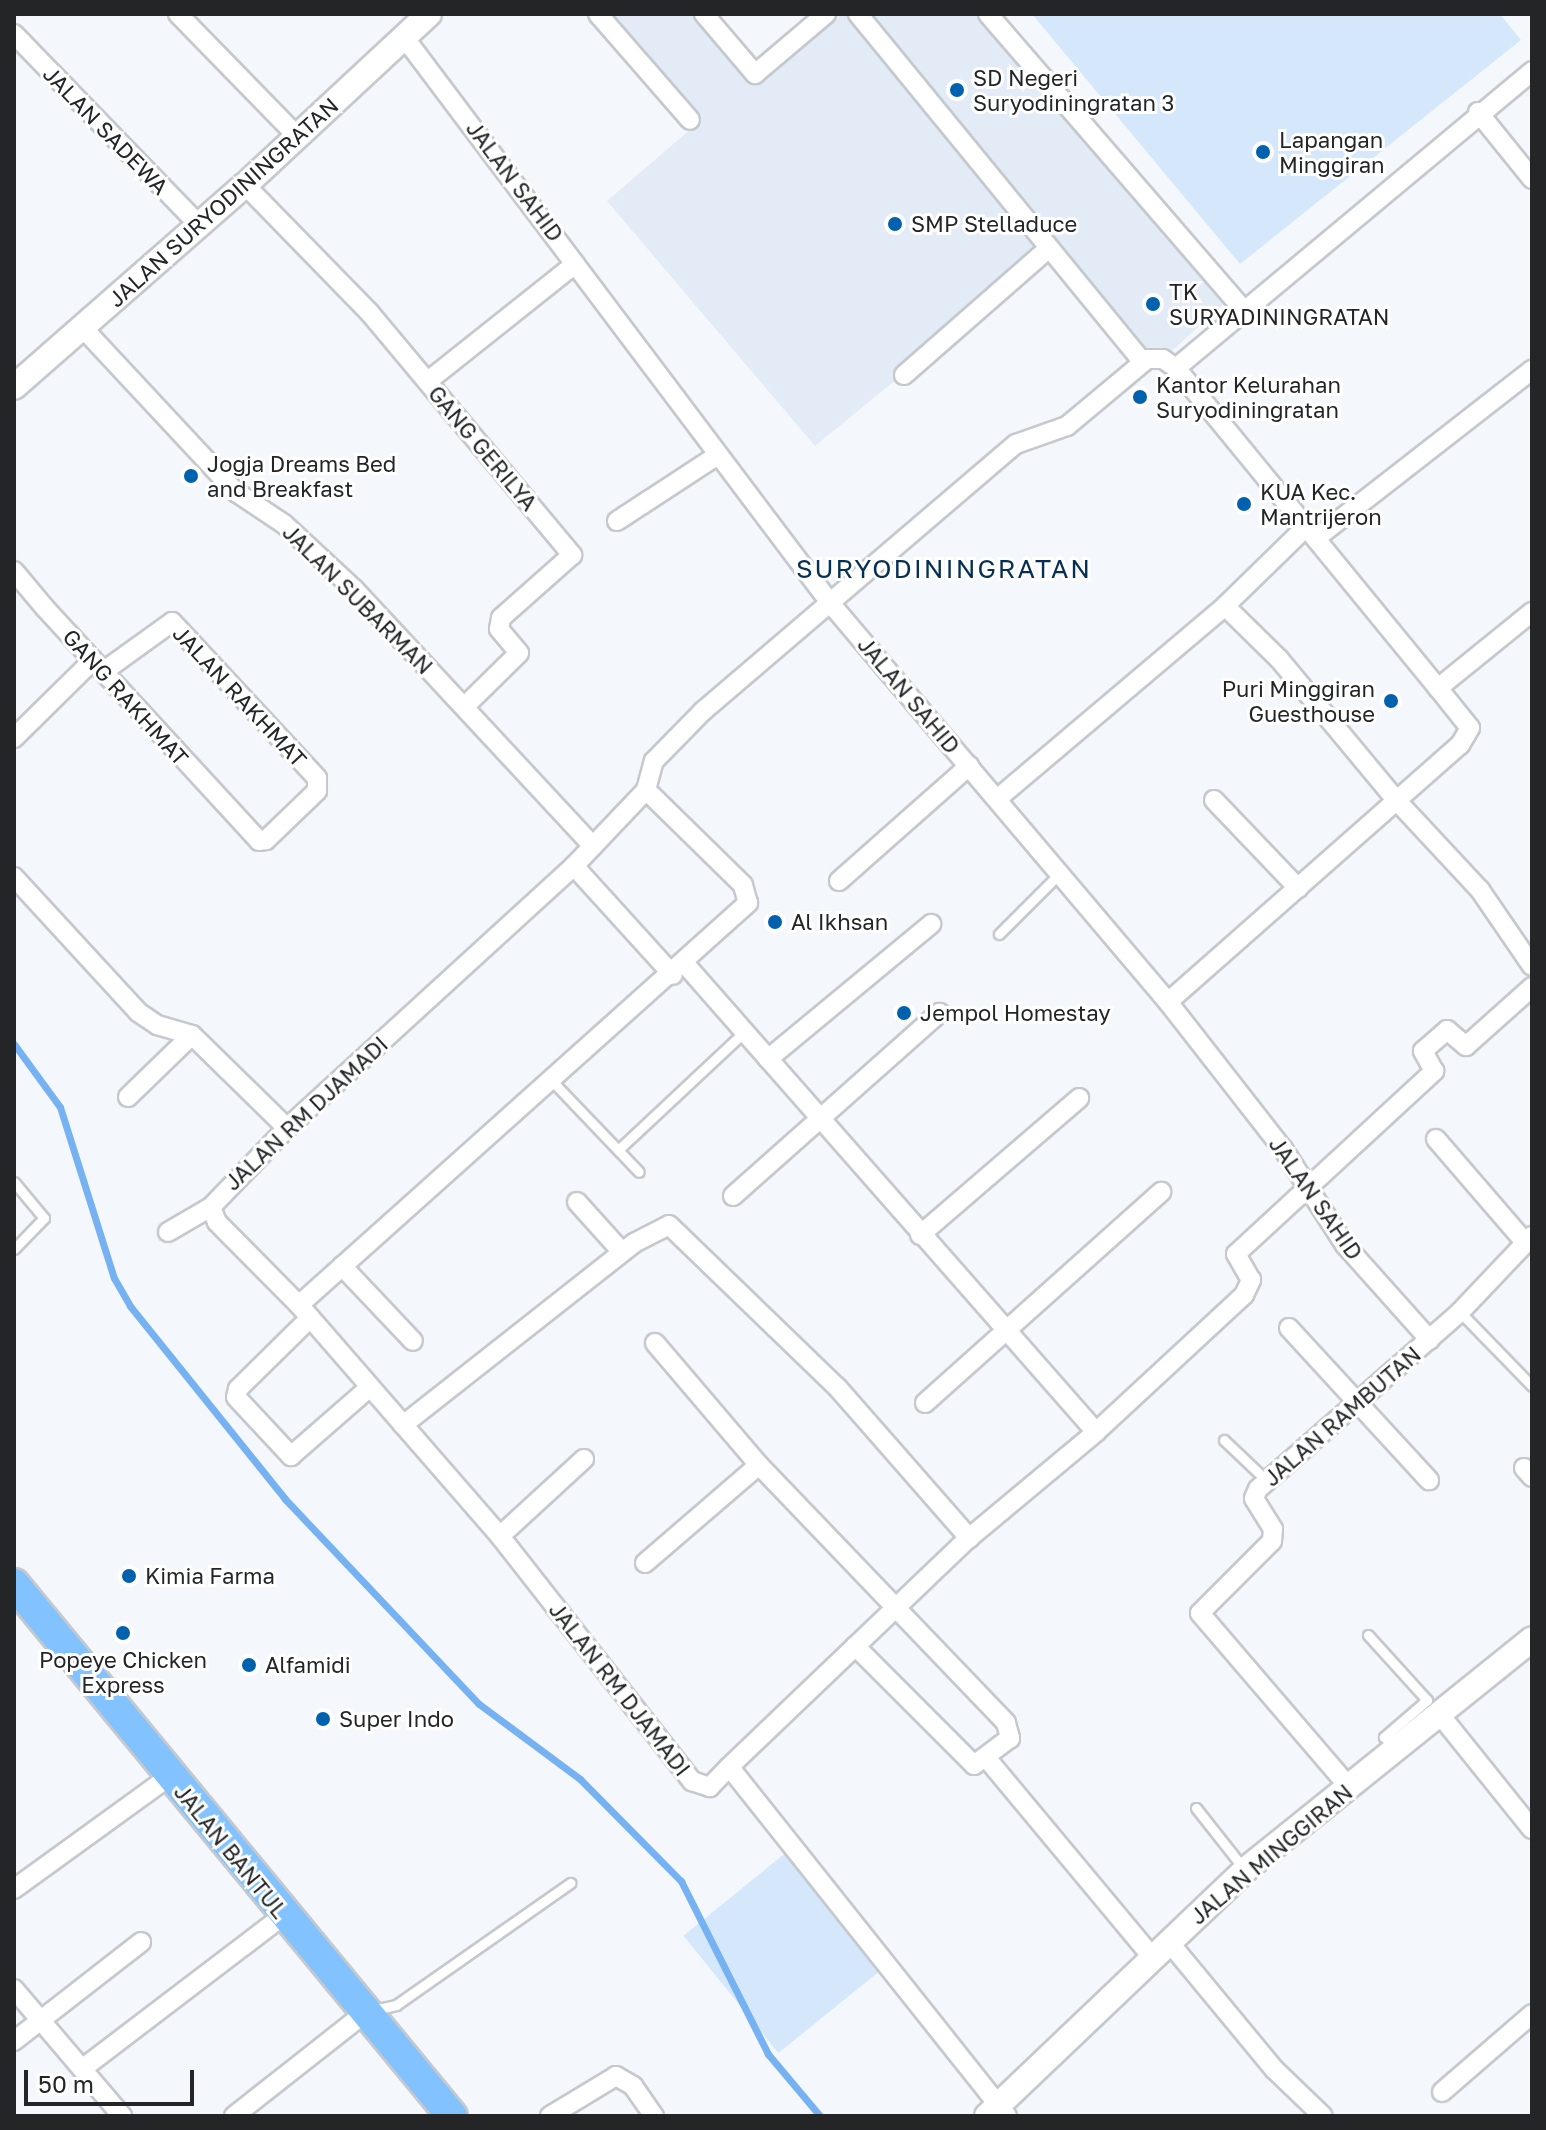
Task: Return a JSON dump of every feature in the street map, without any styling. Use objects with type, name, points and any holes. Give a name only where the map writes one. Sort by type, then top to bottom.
[{"type":"main road","name":"JALAN BANTUL","points":[[14,1584],[283,1916],[452,2116]]},
{"type":"street","points":[[178,14],[297,136]]},
{"type":"street","name":"JALAN SURYODININGRATAN","points":[[14,387],[245,185],[429,14]]},
{"type":"street","points":[[598,14],[690,120]]},
{"type":"street","points":[[704,14],[755,74],[826,14]]},
{"type":"street","points":[[858,14],[1142,361],[1163,359],[1176,368],[1470,728],[1460,745],[1168,1002]]},
{"type":"street","points":[[988,14],[1244,311]]},
{"type":"street","name":"JALAN SADEWA","points":[[14,34],[199,225]]},
{"type":"street","name":"JALAN SAHID","points":[[404,37],[831,604],[1168,1002],[1283,1149],[1345,1245],[1430,1340]]},
{"type":"street","points":[[1176,368],[1478,112],[1532,71]]},
{"type":"street","points":[[1478,112],[1532,179]]},
{"type":"street","name":"GANG GERILYA","points":[[245,185],[428,381],[572,555],[501,618],[499,629],[519,653],[464,707]]},
{"type":"street","points":[[904,375],[1049,248]]},
{"type":"street","points":[[428,381],[575,264]]},
{"type":"street","name":"JALAN SUBARMAN","points":[[82,327],[236,492],[284,524],[354,589],[593,846]]},
{"type":"street","name":"JALAN RM DJAMADI","points":[[997,2113],[729,1767],[710,1787],[692,1781],[500,1536],[304,1312],[217,1222],[211,1207],[287,1128],[574,866],[646,790],[654,761],[703,711],[1016,444],[1074,421],[1142,361]]},
{"type":"street","points":[[997,799],[1311,532],[1532,370]]},
{"type":"street","points":[[617,521],[718,455]]},
{"type":"street","name":"GANG RAKHMAT","points":[[14,571],[239,821]]},
{"type":"street","points":[[1225,606],[1279,659],[1397,801],[1480,890],[1532,966]]},
{"type":"street","points":[[1438,688],[1532,612]]},
{"type":"street","name":"JALAN RAKHMAT","points":[[99,666],[172,622],[317,778],[317,791],[266,840],[259,841],[239,821]]},
{"type":"street","points":[[14,738],[99,666]]},
{"type":"street","points":[[839,881],[969,766]]},
{"type":"street","points":[[369,1388],[291,1456],[236,1397],[238,1389],[342,1266],[679,969],[750,898],[734,875],[646,790]]},
{"type":"street","points":[[1214,800],[1298,888]]},
{"type":"street","points":[[574,866],[745,1031],[819,1120],[1096,1432]]},
{"type":"street","points":[[14,877],[138,1012],[157,1025],[192,1035],[287,1128]]},
{"type":"street","points":[[768,1059],[931,924]]},
{"type":"street","points":[[729,1767],[969,1538],[1096,1432],[1244,1295],[1251,1280],[1236,1254],[1310,1191],[1434,1071],[1423,1051],[1447,1030],[1466,1046],[1532,987]]},
{"type":"street","points":[[733,1196],[939,1013]]},
{"type":"street","points":[[128,1097],[192,1035]]},
{"type":"street","points":[[920,1235],[1079,1098]]},
{"type":"street","points":[[1436,1139],[1529,1239]]},
{"type":"street","points":[[925,1403],[1005,1328],[1161,1192]]},
{"type":"street","points":[[577,1202],[622,1252]]},
{"type":"street","points":[[168,1232],[211,1207]]},
{"type":"street","points":[[403,1425],[658,1226],[677,1228],[837,1387],[969,1538]]},
{"type":"street","name":"JALAN RAMBUTAN","points":[[1349,1787],[1200,1613],[1272,1541],[1273,1529],[1254,1498],[1267,1481],[1355,1399],[1430,1340],[1529,1239]]},
{"type":"street","points":[[342,1266],[413,1341]]},
{"type":"street","points":[[1289,1328],[1429,1480]]},
{"type":"street","points":[[655,1343],[759,1465],[1011,1729],[1010,1738],[979,1766],[970,1763],[855,1646]]},
{"type":"street","points":[[500,1536],[584,1459]]},
{"type":"street","points":[[645,1563],[759,1465]]},
{"type":"street","name":"JALAN MINGGIRAN","points":[[997,2113],[1245,1870],[1441,1716],[1532,1639]]},
{"type":"street","points":[[1441,1716],[1532,1829]]},
{"type":"street","points":[[988,1760],[1161,1950],[1323,2116]]},
{"type":"street","points":[[14,1889],[170,1776]]},
{"type":"street","points":[[82,2069],[283,1916]]},
{"type":"street","points":[[14,2041],[141,1942]]},
{"type":"street","points":[[14,1989],[122,2116]]},
{"type":"street","points":[[234,2116],[366,2012]]},
{"type":"street","points":[[1442,2092],[1532,2014]]},
{"type":"street","points":[[550,2116],[616,2076],[633,2086],[654,2116]]},
{"type":"lane","points":[[999,934],[1059,874]]},
{"type":"lane","points":[[618,1150],[745,1031]]},
{"type":"lane","points":[[553,1082],[639,1172]]},
{"type":"lane","points":[[14,1182],[44,1218],[14,1249]]},
{"type":"lane","points":[[1460,1312],[1532,1386]]},
{"type":"lane","points":[[1224,1440],[1267,1481]]},
{"type":"lane","points":[[1368,1635],[1427,1700],[1384,1737],[1397,1750]]},
{"type":"lane","points":[[1196,1808],[1245,1870]]},
{"type":"lane","points":[[366,2012],[396,2005],[570,1883]]},
{"type":"shaded area","name":"SMP Stelladuce","points":[[608,14],[704,14],[755,74],[828,14],[985,14],[1227,301],[1165,357],[1149,354],[1058,247],[815,446],[607,201],[699,122]]},
{"type":"shaded area","name":"Lapangan Minggiran","points":[[1032,14],[1500,14],[1521,40],[1240,264]]},
{"type":"shaded area","points":[[793,1847],[888,1964],[778,2053],[683,1936]]},
{"type":"waterway","points":[[14,1044],[60,1107],[114,1278],[130,1306],[285,1499],[479,1704],[580,1779],[681,1881],[768,2054],[820,2116]]},
{"type":"place","name":"SD Negeri Suryodiningratan 3","points":[[957,90]]},
{"type":"place","name":"Lapangan Minggiran","points":[[1263,152]]},
{"type":"place","name":"SMP Stelladuce","points":[[895,224]]},
{"type":"place","name":"TK SURYADININGRATAN","points":[[1153,304]]},
{"type":"place","name":"Kantor Kelurahan Suryodiningratan","points":[[1140,397]]},
{"type":"place","name":"Jogja Dreams Bed and Breakfast","points":[[191,476]]},
{"type":"place","name":"KUA Kec. Mantrijeron","points":[[1244,504]]},
{"type":"place","name":"Puri Minggiran Guesthouse","points":[[1391,701]]},
{"type":"place","name":"Al Ikhsan","points":[[775,922]]},
{"type":"place","name":"Jempol Homestay","points":[[904,1013]]},
{"type":"place","name":"Kimia Farma","points":[[129,1576]]},
{"type":"place","name":"Popeye Chicken Express","points":[[123,1633]]},
{"type":"place","name":"Alfamidi","points":[[249,1665]]},
{"type":"place","name":"Super Indo","points":[[323,1719]]},
{"type":"district","name":"SURYODININGRATAN","points":[[944,569]]}]
